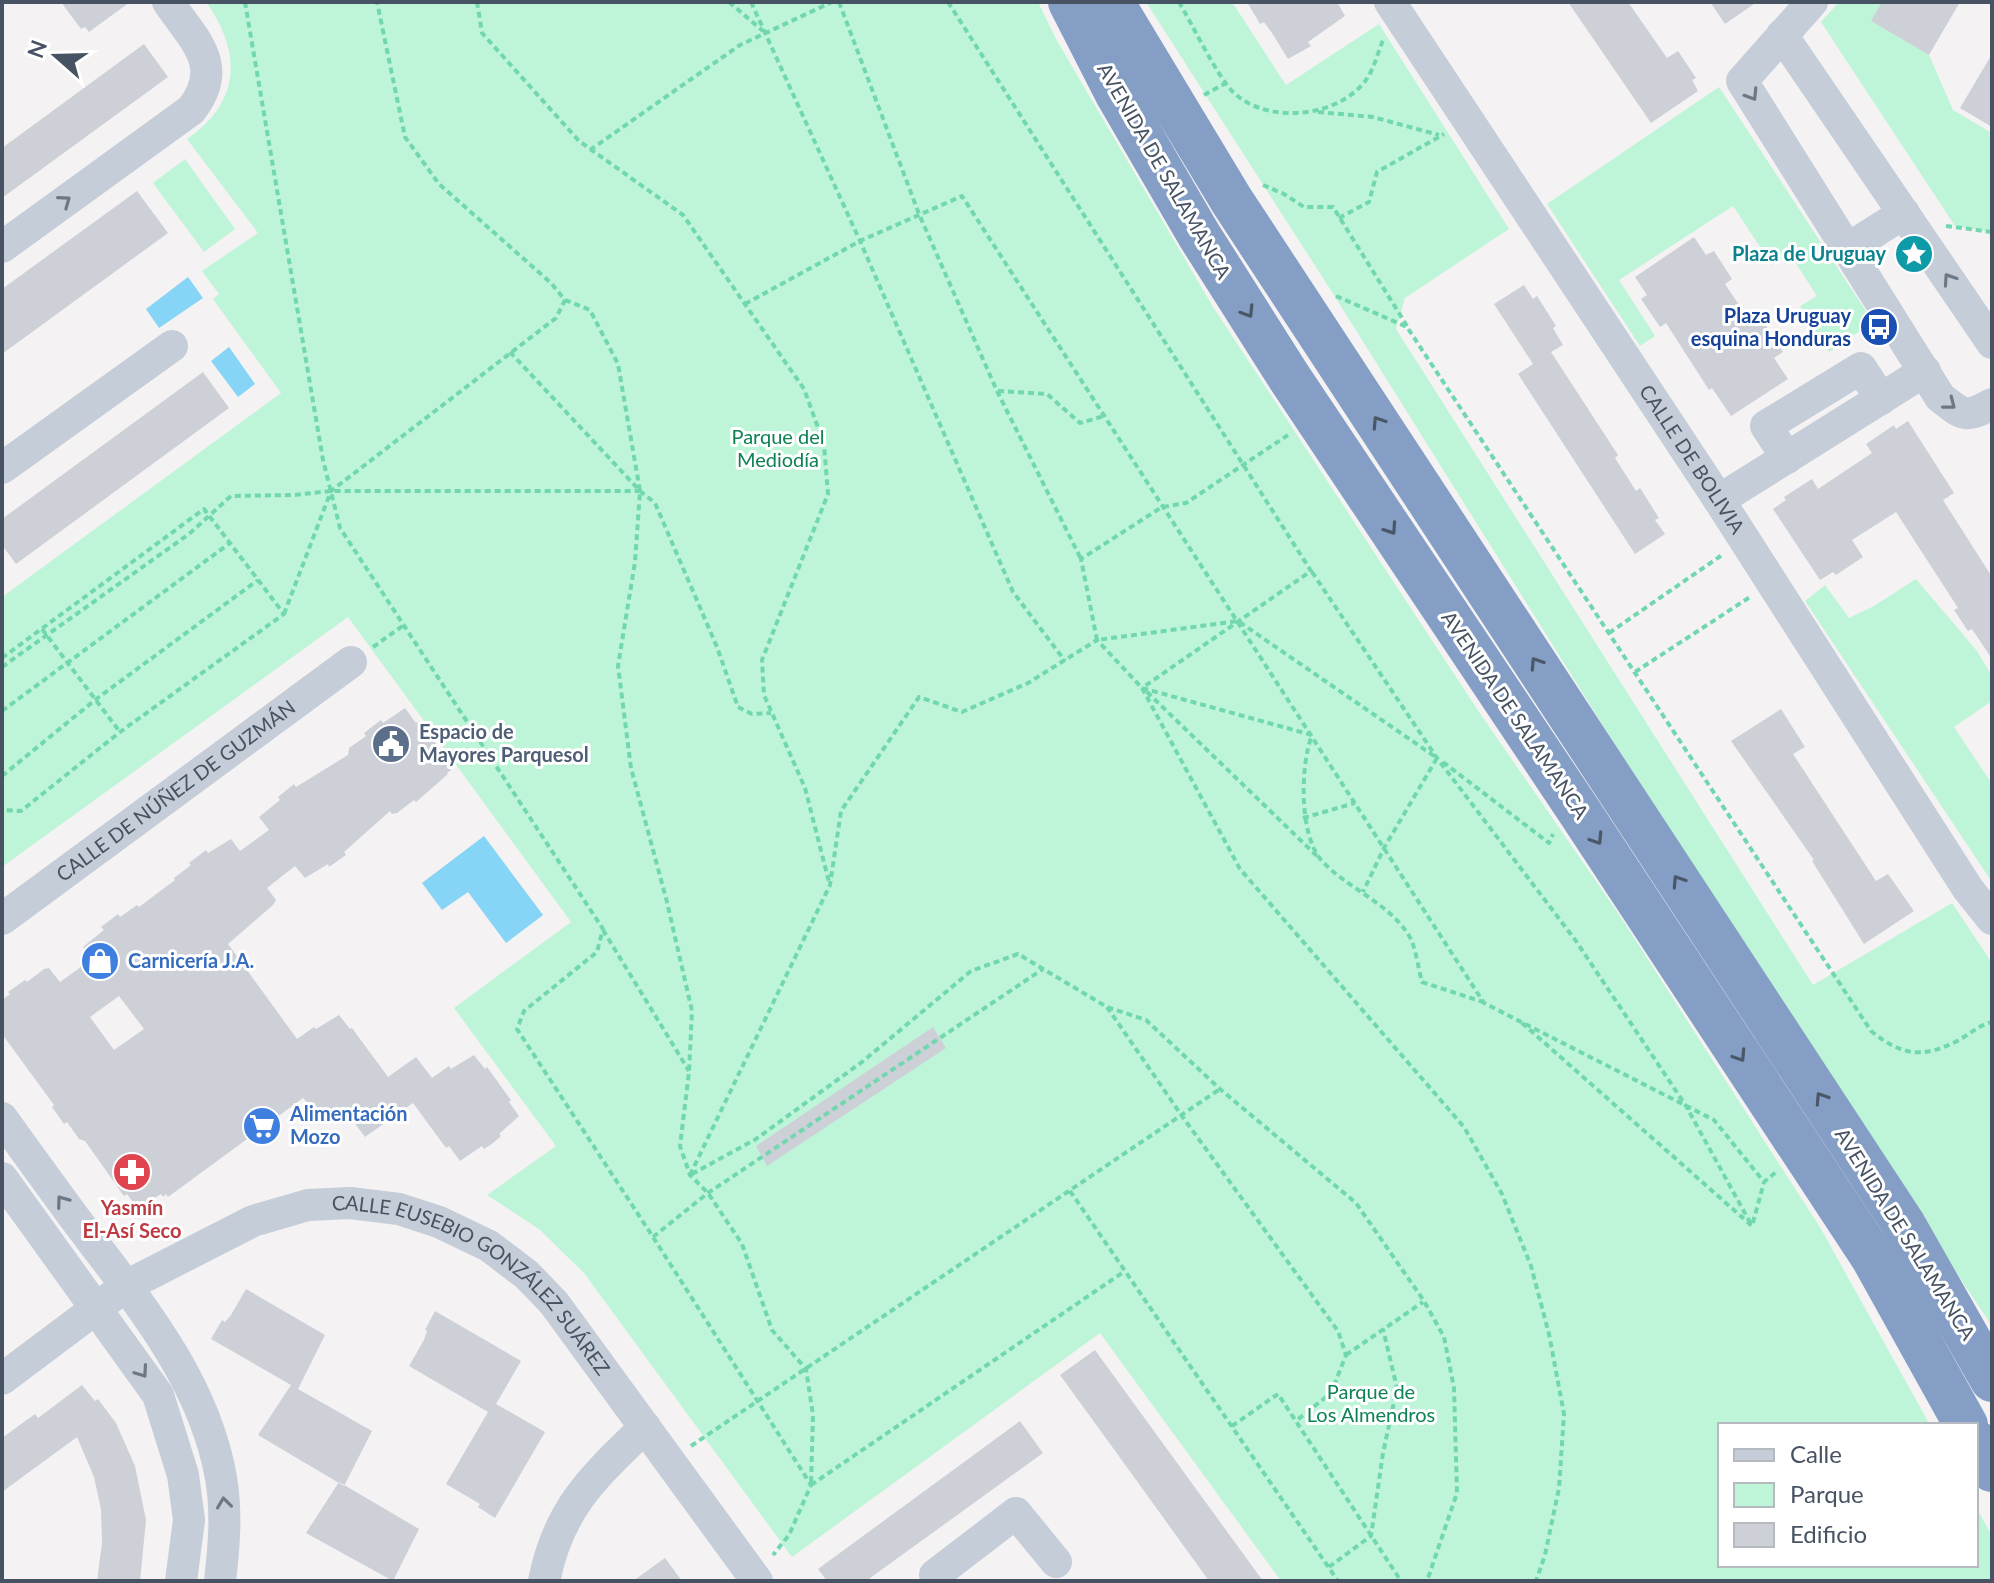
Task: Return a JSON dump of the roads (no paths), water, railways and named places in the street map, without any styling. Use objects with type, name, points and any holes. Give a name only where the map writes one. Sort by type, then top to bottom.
[{"type":"highway","name":"AVENIDA DE SALAMANCA","points":[[1070,2],[1117,94],[1199,235],[1289,377],[1873,1258],[1965,1423]]},
{"type":"highway","name":"AVENIDA DE SALAMANCA","points":[[1112,2],[1232,201],[1904,1225],[1992,1380]]},
{"type":"highway","points":[[1978,1446],[1992,1470]]},
{"type":"street","points":[[2,247],[191,110],[203,95],[209,74],[206,58],[168,2]]},
{"type":"street","points":[[1812,2],[1742,81],[1940,397],[1959,412],[1974,414],[1992,404]]},
{"type":"street","name":"CALLE DE BOLIVIA","points":[[1396,11],[1454,128],[1719,500],[1968,889],[1992,919]]},
{"type":"street","points":[[1782,35],[1992,343]]},
{"type":"street","points":[[1849,248],[1908,218]]},
{"type":"street","points":[[2,468],[172,346]]},
{"type":"street","points":[[1719,500],[1925,371]]},
{"type":"street","name":"CALLE DE NÚÑEZ DE GUZMÁN","points":[[2,919],[351,662]]},
{"type":"street","points":[[2,1118],[126,1286],[183,1370],[199,1404],[221,1475],[226,1518],[220,1581]]},
{"type":"street","points":[[2,1178],[158,1395],[183,1475],[189,1520],[181,1581]]},
{"type":"street","name":"CALLE EUSEBIO GONZÁLEZ SUÁREZ","points":[[2,1379],[126,1286],[253,1221],[308,1205],[350,1203],[399,1209],[439,1222],[489,1246],[527,1275],[554,1303],[756,1579]]},
{"type":"street","points":[[544,1581],[549,1555],[571,1506],[645,1427]]},
{"type":"street","points":[[940,1581],[935,1575],[1016,1513],[1056,1562]]},
{"type":"water","points":[[188,277],[203,298],[159,328],[146,309]]},
{"type":"water","points":[[229,347],[255,384],[238,397],[211,361]]},
{"type":"water","points":[[484,836],[543,915],[506,943],[468,892],[442,910],[422,883]]},
{"type":"place","name":"Plaza de Uruguay","points":[[1914,254]]},
{"type":"place","name":"Plaza Uruguay esquina Honduras","points":[[1879,327]]},
{"type":"place","name":"Espacio de Mayores Parquesol","points":[[391,744]]},
{"type":"place","name":"Carnicería J.A.","points":[[100,961]]},
{"type":"place","name":"Alimentación Mozo","points":[[262,1126]]},
{"type":"place","name":"Yasmín El-Así Seco","points":[[132,1172]]},
{"type":"park label","name":"Parque del Mediodía","points":[[778,448]]},
{"type":"park label","name":"Parque de Los Almendros","points":[[1371,1404]]}]
